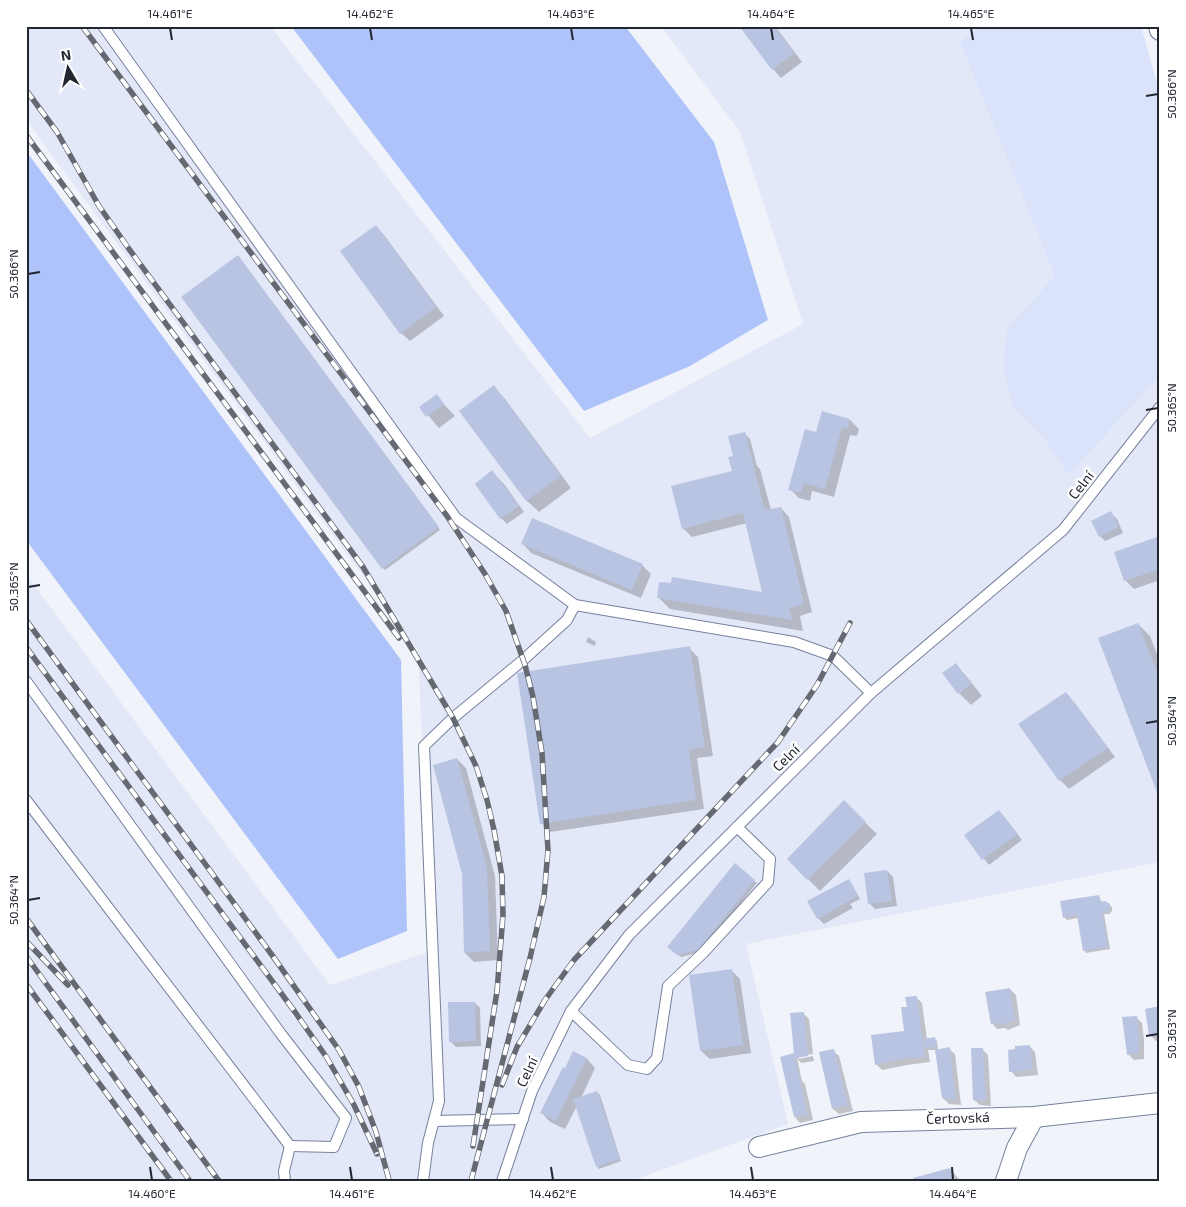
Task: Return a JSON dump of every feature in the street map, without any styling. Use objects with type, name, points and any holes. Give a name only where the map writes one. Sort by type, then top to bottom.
[{"type":"street","name":"Čertovská","points":[[759,1147],[862,1122],[1034,1117],[1160,1103]]},
{"type":"street","points":[[1006,1181],[1017,1148],[1034,1117]]},
{"type":"lane","points":[[103,26],[456,518],[575,605],[794,642],[834,656],[871,693]]},
{"type":"lane","name":"Celní","points":[[502,1181],[532,1091],[571,1011],[628,935],[871,693],[1064,530],[1160,407]]},
{"type":"lane","points":[[423,1181],[428,1143],[439,1101],[424,746],[453,718],[568,620],[575,605]]},
{"type":"lane","points":[[26,681],[281,1034],[346,1118],[334,1147],[290,1146]]},
{"type":"lane","points":[[26,800],[290,1146]]},
{"type":"lane","points":[[571,1011],[628,1065],[647,1069],[657,1058],[668,986],[703,953],[768,882],[770,859],[737,827]]},
{"type":"lane","points":[[434,1121],[523,1119]]},
{"type":"lane","points":[[285,1181],[284,1171],[290,1146]]},
{"type":"shaded area","points":[[26,26],[270,26],[590,438],[803,324],[740,132],[661,26],[1136,26],[1160,118],[1160,862],[746,944],[788,1124],[631,1181],[26,1181],[26,574],[330,985],[431,951],[418,650],[26,120]]},
{"type":"shaded area","points":[[982,26],[1141,26],[1160,94],[1160,376],[1068,475],[1045,439],[1013,407],[1003,367],[1007,328],[1055,276],[960,42]]},
{"type":"water","points":[[291,26],[625,26],[714,142],[768,320],[690,366],[584,411]]},
{"type":"water","points":[[26,151],[401,660],[407,931],[338,959],[26,540]]},
{"type":"building","points":[[739,26],[774,26],[794,53],[772,70]]},
{"type":"building","points":[[376,225],[436,307],[400,334],[340,251]]},
{"type":"building","points":[[238,255],[439,527],[382,569],[181,297]]},
{"type":"building","points":[[494,385],[561,476],[526,501],[459,411]]},
{"type":"building","points":[[437,394],[444,404],[426,417],[419,407]]},
{"type":"building","points":[[822,411],[850,419],[848,428],[842,427],[825,489],[804,483],[801,493],[788,490],[805,429],[816,432]]},
{"type":"building","points":[[745,432],[764,508],[766,507],[766,510],[781,507],[804,604],[789,608],[792,620],[657,598],[659,582],[671,583],[672,577],[762,592],[743,513],[682,529],[671,486],[732,471],[728,457],[733,456],[728,436]]},
{"type":"building","points":[[492,470],[519,506],[500,519],[475,484]]},
{"type":"building","points":[[1111,511],[1119,527],[1099,537],[1091,521]]},
{"type":"building","points":[[532,518],[643,564],[632,590],[521,544]]},
{"type":"building","points":[[1160,536],[1160,569],[1124,581],[1114,552]]},
{"type":"building","points":[[1138,623],[1160,679],[1160,800],[1098,638]]},
{"type":"building","points":[[690,646],[705,747],[689,750],[696,800],[540,824],[517,673]]},
{"type":"building","points":[[956,663],[971,684],[958,694],[942,673]]},
{"type":"building","points":[[1066,692],[1108,748],[1059,781],[1018,724]]},
{"type":"building","points":[[457,758],[487,867],[490,951],[464,953],[462,874],[433,765]]},
{"type":"building","points":[[844,800],[866,822],[807,880],[787,859]]},
{"type":"building","points":[[999,810],[1018,834],[982,860],[964,835]]},
{"type":"building","points":[[735,863],[755,880],[698,950],[677,955],[667,947]]},
{"type":"building","points":[[887,870],[892,901],[868,904],[864,873]]},
{"type":"building","points":[[849,879],[858,896],[817,919],[807,901]]},
{"type":"building","points":[[1099,895],[1100,902],[1105,901],[1110,904],[1107,912],[1102,912],[1108,947],[1083,951],[1077,915],[1063,918],[1060,901]]},
{"type":"building","points":[[732,969],[743,1045],[700,1051],[689,975]]},
{"type":"building","points":[[1010,988],[1015,1020],[1001,1025],[998,1023],[991,1024],[985,992]]},
{"type":"building","points":[[917,996],[925,1057],[901,1059],[875,1065],[871,1035],[904,1031],[901,1007],[907,1007],[905,997]]},
{"type":"building","points":[[448,1002],[475,1002],[476,1041],[449,1042]]},
{"type":"building","points":[[1160,1006],[1160,1034],[1149,1035],[1145,1009]]},
{"type":"building","points":[[804,1012],[808,1056],[795,1058],[808,1115],[794,1117],[780,1057],[794,1053],[790,1013]]},
{"type":"building","points":[[1137,1016],[1139,1053],[1127,1055],[1122,1017]]},
{"type":"building","points":[[935,1037],[937,1047],[925,1048],[924,1039]]},
{"type":"building","points":[[1030,1045],[1033,1070],[1009,1072],[1008,1050],[1015,1049],[1015,1046]]},
{"type":"building","points":[[950,1047],[956,1100],[942,1098],[935,1050]]},
{"type":"building","points":[[971,1048],[983,1048],[986,1101],[973,1100]]},
{"type":"building","points":[[834,1049],[848,1105],[832,1109],[819,1052]]},
{"type":"building","points":[[573,1051],[587,1058],[556,1121],[540,1113]]},
{"type":"building","points":[[597,1091],[620,1159],[596,1167],[573,1099]]},
{"type":"building","points":[[950,1168],[954,1181],[914,1181],[913,1178]]},
{"type":"railway","points":[[82,26],[447,516],[485,574],[506,611],[525,665],[533,697],[542,753],[548,850],[544,897],[530,958],[471,1181]]},
{"type":"railway","points":[[26,90],[57,132],[99,206],[129,249],[363,567],[453,718],[476,766],[494,830],[502,876],[503,915],[497,991],[473,1146]]},
{"type":"railway","points":[[26,135],[399,638]]},
{"type":"railway","points":[[26,620],[272,955],[339,1050],[359,1087],[376,1132],[389,1180]]},
{"type":"railway","points":[[502,1085],[517,1047],[545,1000],[574,960],[778,742],[817,685],[850,623]]},
{"type":"railway","points":[[26,647],[327,1058],[354,1105],[377,1154]]},
{"type":"railway","points":[[26,918],[219,1181]]},
{"type":"railway","points":[[26,941],[68,985]]},
{"type":"railway","points":[[26,956],[190,1181]]},
{"type":"railway","points":[[26,984],[171,1181]]}]
